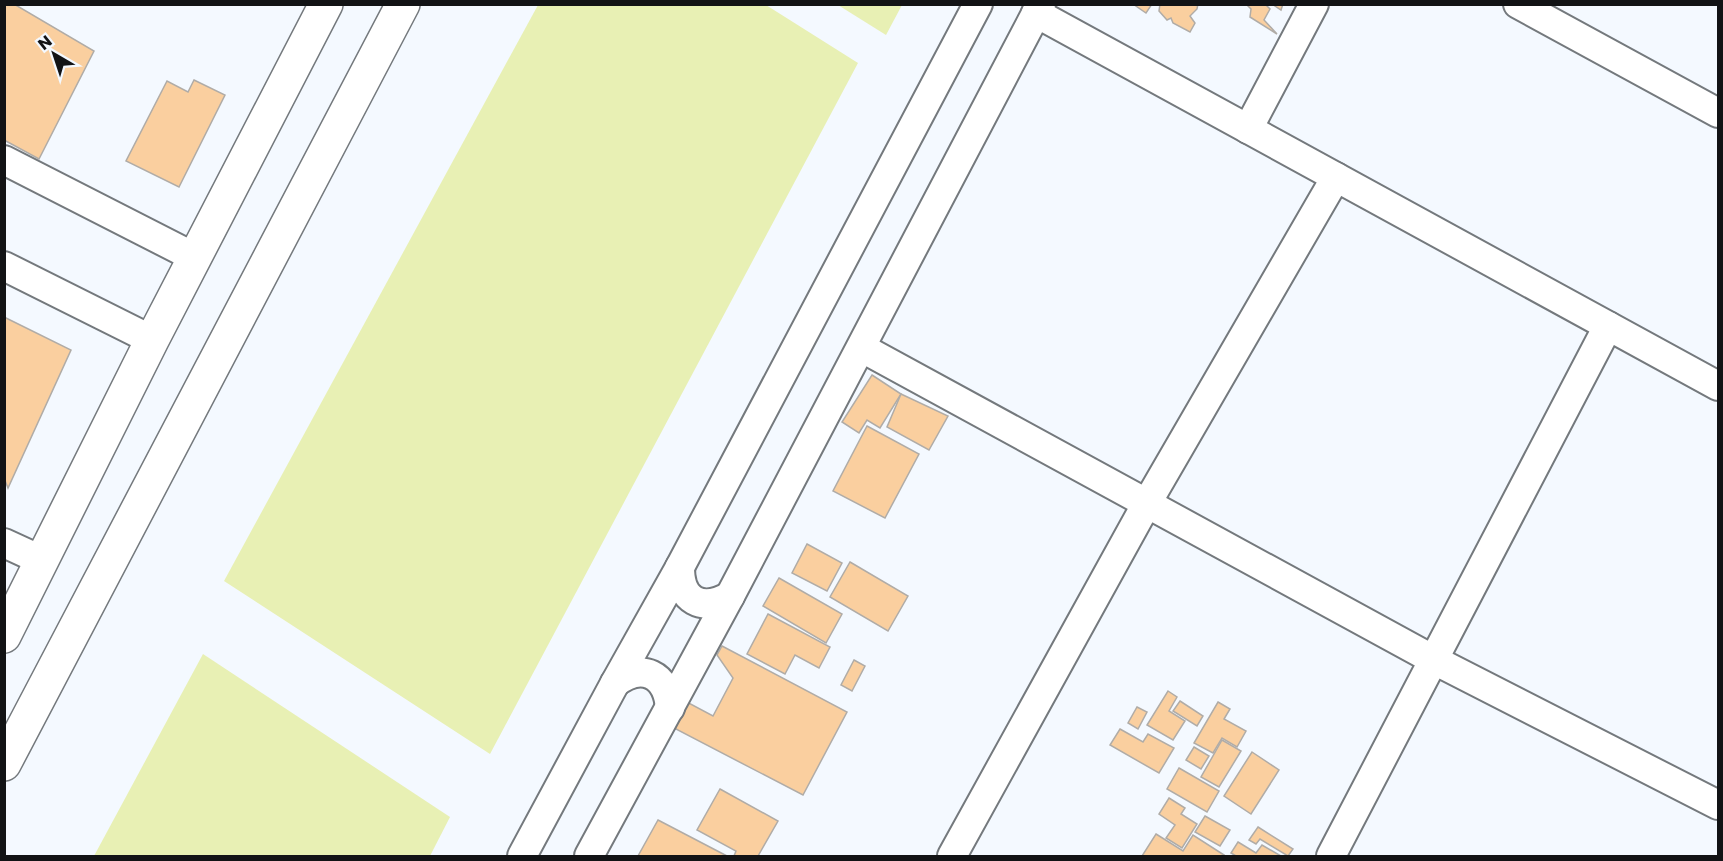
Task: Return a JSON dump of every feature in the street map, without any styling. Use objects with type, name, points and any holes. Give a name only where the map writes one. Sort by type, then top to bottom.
[{"type":"main road","points":[[4,636],[194,257],[326,4]]},
{"type":"main road","points":[[4,764],[403,4]]},
{"type":"main road","points":[[4,720],[22,718],[30,712],[36,702]]},
{"type":"street","points":[[522,856],[680,567],[978,4]]},
{"type":"street","points":[[1248,129],[1314,4]]},
{"type":"street","points":[[1518,4],[1719,113]]},
{"type":"street","points":[[589,856],[862,348],[1039,9],[1248,129],[1719,386]]},
{"type":"street","points":[[4,160],[194,257]]},
{"type":"street","points":[[952,856],[1147,503],[1336,177]]},
{"type":"street","points":[[4,266],[152,340]]},
{"type":"street","points":[[1331,856],[1608,326]]},
{"type":"street","points":[[862,348],[1434,660],[1715,796]]},
{"type":"street","points":[[4,543],[41,560]]},
{"type":"street","points":[[680,567],[680,582],[688,596],[701,603],[717,603],[730,596]]},
{"type":"street","points":[[615,683],[626,675],[639,672],[652,675],[666,689],[670,708]]},
{"type":"green space","points":[[538,5],[766,5],[858,63],[490,754],[224,581]]},
{"type":"green space","points":[[838,5],[902,5],[886,35]]},
{"type":"green space","points":[[203,654],[450,817],[430,856],[94,856]]},
{"type":"building","points":[[4,4],[14,4],[94,51],[39,159],[4,140]]},
{"type":"building","points":[[1133,4],[1152,4],[1146,13]]},
{"type":"building","points":[[1160,4],[1198,4],[1197,9],[1190,16],[1195,23],[1190,32],[1173,23],[1171,18],[1167,20],[1159,11]]},
{"type":"building","points":[[1246,4],[1269,4],[1267,6],[1270,9],[1264,20],[1277,34],[1250,17],[1251,9]]},
{"type":"building","points":[[1272,4],[1283,4],[1281,10]]},
{"type":"building","points":[[194,80],[225,95],[179,187],[126,161],[167,81],[188,92]]},
{"type":"building","points":[[4,317],[71,350],[8,488],[4,478]]},
{"type":"building","points":[[872,375],[901,394],[880,428],[867,420],[859,433],[842,422]]},
{"type":"building","points":[[901,394],[948,416],[929,450],[887,427]]},
{"type":"building","points":[[867,426],[919,454],[885,518],[833,491]]},
{"type":"building","points":[[807,544],[842,563],[827,591],[792,573]]},
{"type":"building","points":[[850,562],[908,596],[888,631],[830,597]]},
{"type":"building","points":[[779,578],[842,614],[826,643],[763,606]]},
{"type":"building","points":[[768,614],[830,647],[819,668],[795,655],[785,674],[747,654]]},
{"type":"building","points":[[722,646],[847,712],[803,795],[672,727],[685,701],[713,716],[733,678],[717,655]]},
{"type":"building","points":[[854,660],[865,666],[852,691],[841,685]]},
{"type":"building","points":[[1168,691],[1177,697],[1169,711],[1185,721],[1173,740],[1147,725]]},
{"type":"building","points":[[1180,701],[1203,716],[1197,726],[1173,711]]},
{"type":"building","points":[[1218,702],[1230,709],[1224,719],[1246,731],[1237,747],[1222,738],[1213,753],[1194,743]]},
{"type":"building","points":[[1137,707],[1147,712],[1138,729],[1128,723]]},
{"type":"building","points":[[1120,729],[1143,742],[1148,734],[1174,748],[1159,773],[1110,745]]},
{"type":"building","points":[[1222,740],[1241,751],[1219,787],[1201,777]]},
{"type":"building","points":[[1194,747],[1209,756],[1201,769],[1186,760]]},
{"type":"building","points":[[1252,752],[1279,770],[1251,814],[1224,796]]},
{"type":"building","points":[[1179,768],[1219,791],[1207,812],[1167,789]]},
{"type":"building","points":[[720,789],[778,821],[758,856],[734,856],[736,851],[697,830]]},
{"type":"building","points":[[1169,798],[1185,808],[1181,814],[1197,824],[1182,848],[1166,838],[1175,825],[1159,814]]},
{"type":"building","points":[[1205,816],[1230,830],[1220,846],[1195,832]]},
{"type":"building","points":[[658,820],[727,856],[638,856]]},
{"type":"building","points":[[1258,827],[1293,849],[1288,856],[1260,839],[1256,844],[1249,840]]},
{"type":"building","points":[[1156,834],[1183,851],[1193,835],[1224,855],[1142,856]]},
{"type":"building","points":[[1238,842],[1256,853],[1262,845],[1281,856],[1236,856],[1231,853]]}]
